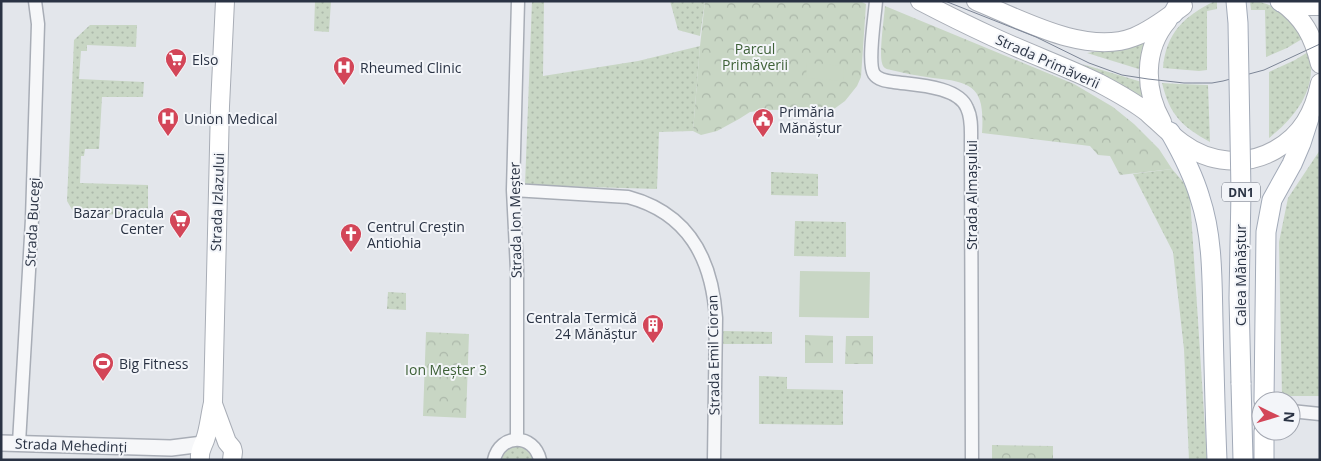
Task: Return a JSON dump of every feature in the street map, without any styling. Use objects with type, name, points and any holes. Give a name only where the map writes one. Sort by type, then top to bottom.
[{"type":"main road","name":"Strada Izlazului","points":[[201,452],[213,403],[214,298],[224,1]]},
{"type":"main road","name":"Strada Primăverii","points":[[920,1],[992,37],[1071,69],[1131,101],[1191,149],[1203,155],[1223,160],[1256,158],[1269,154],[1292,139],[1314,112],[1320,83]]},
{"type":"main road","name":"Strada Primăverii","points":[[976,1],[1053,33],[1097,42],[1115,42],[1134,37],[1145,31],[1176,7],[1189,1]]},
{"type":"main road","name":"Calea Mănăștur","points":[[1236,1],[1241,192],[1239,298],[1243,460]]},
{"type":"main road","points":[[1280,1],[1302,6],[1320,6]]},
{"type":"main road","points":[[1280,1],[1296,14],[1309,31],[1316,46],[1320,64]]},
{"type":"main road","name":"Strada Primăverii","points":[[1170,132],[1157,113],[1148,80],[1152,48],[1176,7]]},
{"type":"main road","points":[[1264,391],[1266,232],[1272,200],[1292,164],[1314,112]]},
{"type":"main road","points":[[1170,132],[1183,156],[1200,198],[1208,234],[1213,300],[1216,460]]},
{"type":"main road","name":"Strada Izlazului","points":[[213,403],[227,442],[230,444],[233,452],[232,460]]},
{"type":"main road","points":[[201,452],[208,440],[218,438],[227,442]]},
{"type":"main road","points":[[1264,441],[1264,460]]},
{"type":"street","name":"Strada Bucegi","points":[[19,444],[32,220],[38,24],[35,1]]},
{"type":"street","name":"Strada Ion Meșter","points":[[517,440],[517,270],[513,190],[518,1]]},
{"type":"street","name":"Strada Almașului","points":[[876,1],[871,62],[876,76],[889,81],[941,89],[959,97],[967,106],[971,123],[972,460]]},
{"type":"street","name":"Strada Emil Cioran","points":[[513,190],[628,197],[655,206],[688,232],[710,276],[714,298],[716,318],[714,460]]},
{"type":"street","points":[[1301,413],[1320,414]]},
{"type":"street","points":[[494,460],[503,444],[508,441],[517,440],[524,440],[533,446],[540,460]]},
{"type":"street","name":"Strada Mehedinți","points":[[1,443],[171,448],[201,452]]},
{"type":"green space","points":[[315,1],[331,1],[329,32],[314,31]]},
{"type":"green space","points":[[532,1],[544,1],[543,76],[638,61],[700,46],[693,131],[659,132],[657,189],[525,185]]},
{"type":"green space","points":[[670,1],[705,1],[700,36],[678,30]]},
{"type":"green space","name":"Parcul Primăverii","points":[[705,1],[860,1],[866,4],[861,77],[857,86],[845,101],[834,109],[750,112],[717,131],[701,135],[693,131]]},
{"type":"green space","points":[[1217,1],[1217,9],[1207,11],[1207,70],[1163,68],[1168,45],[1178,27],[1194,13]]},
{"type":"green space","points":[[1250,1],[1263,3],[1281,11],[1295,25],[1302,39],[1266,57],[1265,10],[1251,10]]},
{"type":"green space","points":[[885,6],[1074,84],[1113,107],[1134,124],[1159,149],[1172,169],[1120,175],[1110,156],[1098,155],[1090,146],[982,133],[979,97],[967,85],[889,70],[883,66],[881,52]]},
{"type":"green space","points":[[90,25],[137,25],[136,47],[87,45],[87,51],[81,51],[79,79],[144,82],[143,97],[102,97],[99,149],[85,149],[84,156],[81,156],[80,183],[148,185],[148,216],[74,213],[67,201],[74,40]]},
{"type":"green space","points":[[1146,40],[1142,70],[1087,53],[1126,47]]},
{"type":"green space","points":[[1308,52],[1311,65],[1308,90],[1295,112],[1269,138],[1269,72]]},
{"type":"green space","points":[[807,63],[844,66],[843,81],[806,78]]},
{"type":"green space","points":[[1082,64],[1145,83],[1143,102]]},
{"type":"green space","points":[[1162,83],[1208,85],[1210,142],[1191,131],[1173,112]]},
{"type":"green space","points":[[1320,150],[1320,396],[1301,396],[1301,391],[1282,391],[1279,242],[1288,198]]},
{"type":"green space","points":[[1172,169],[1184,183],[1190,197],[1207,460],[1189,460],[1184,349],[1173,252],[1133,174]]},
{"type":"green space","points":[[771,172],[818,174],[818,196],[771,195]]},
{"type":"green space","points":[[795,221],[846,222],[846,257],[794,256]]},
{"type":"green space","points":[[800,271],[870,272],[869,318],[799,317]]},
{"type":"green space","points":[[388,292],[406,293],[406,310],[387,309]]},
{"type":"green space","points":[[723,331],[772,332],[772,344],[723,344]]},
{"type":"green space","name":"Ion Meșter 3","points":[[426,332],[469,334],[466,418],[423,416]]},
{"type":"green space","points":[[805,335],[833,336],[833,363],[805,363]]},
{"type":"green space","points":[[846,336],[873,336],[873,364],[845,364]]},
{"type":"green space","points":[[759,376],[787,377],[787,389],[843,390],[843,425],[759,424]]},
{"type":"green space","points":[[523,443],[536,460],[498,460],[502,448]]},
{"type":"green space","points":[[992,445],[1053,446],[1053,460],[992,460]]},
{"type":"tram line","points":[[945,1],[1036,37],[1089,63],[1122,75],[1148,79],[1184,83],[1223,81],[1264,70],[1320,44]]},
{"type":"place","name":"Elso","points":[[176,78]]},
{"type":"place","name":"Rheumed Clinic","points":[[344,86]]},
{"type":"place","name":"Union Medical","points":[[168,137]]},
{"type":"place","name":"Primăria Mănăștur","points":[[763,138]]},
{"type":"place","name":"Bazar Dracula Center","points":[[180,239]]},
{"type":"place","name":"Centrul Creștin Antiohia","points":[[351,253]]},
{"type":"place","name":"Centrala Termică 24 Mănăștur","points":[[653,344]]},
{"type":"place","name":"Big Fitness","points":[[103,382]]}]
